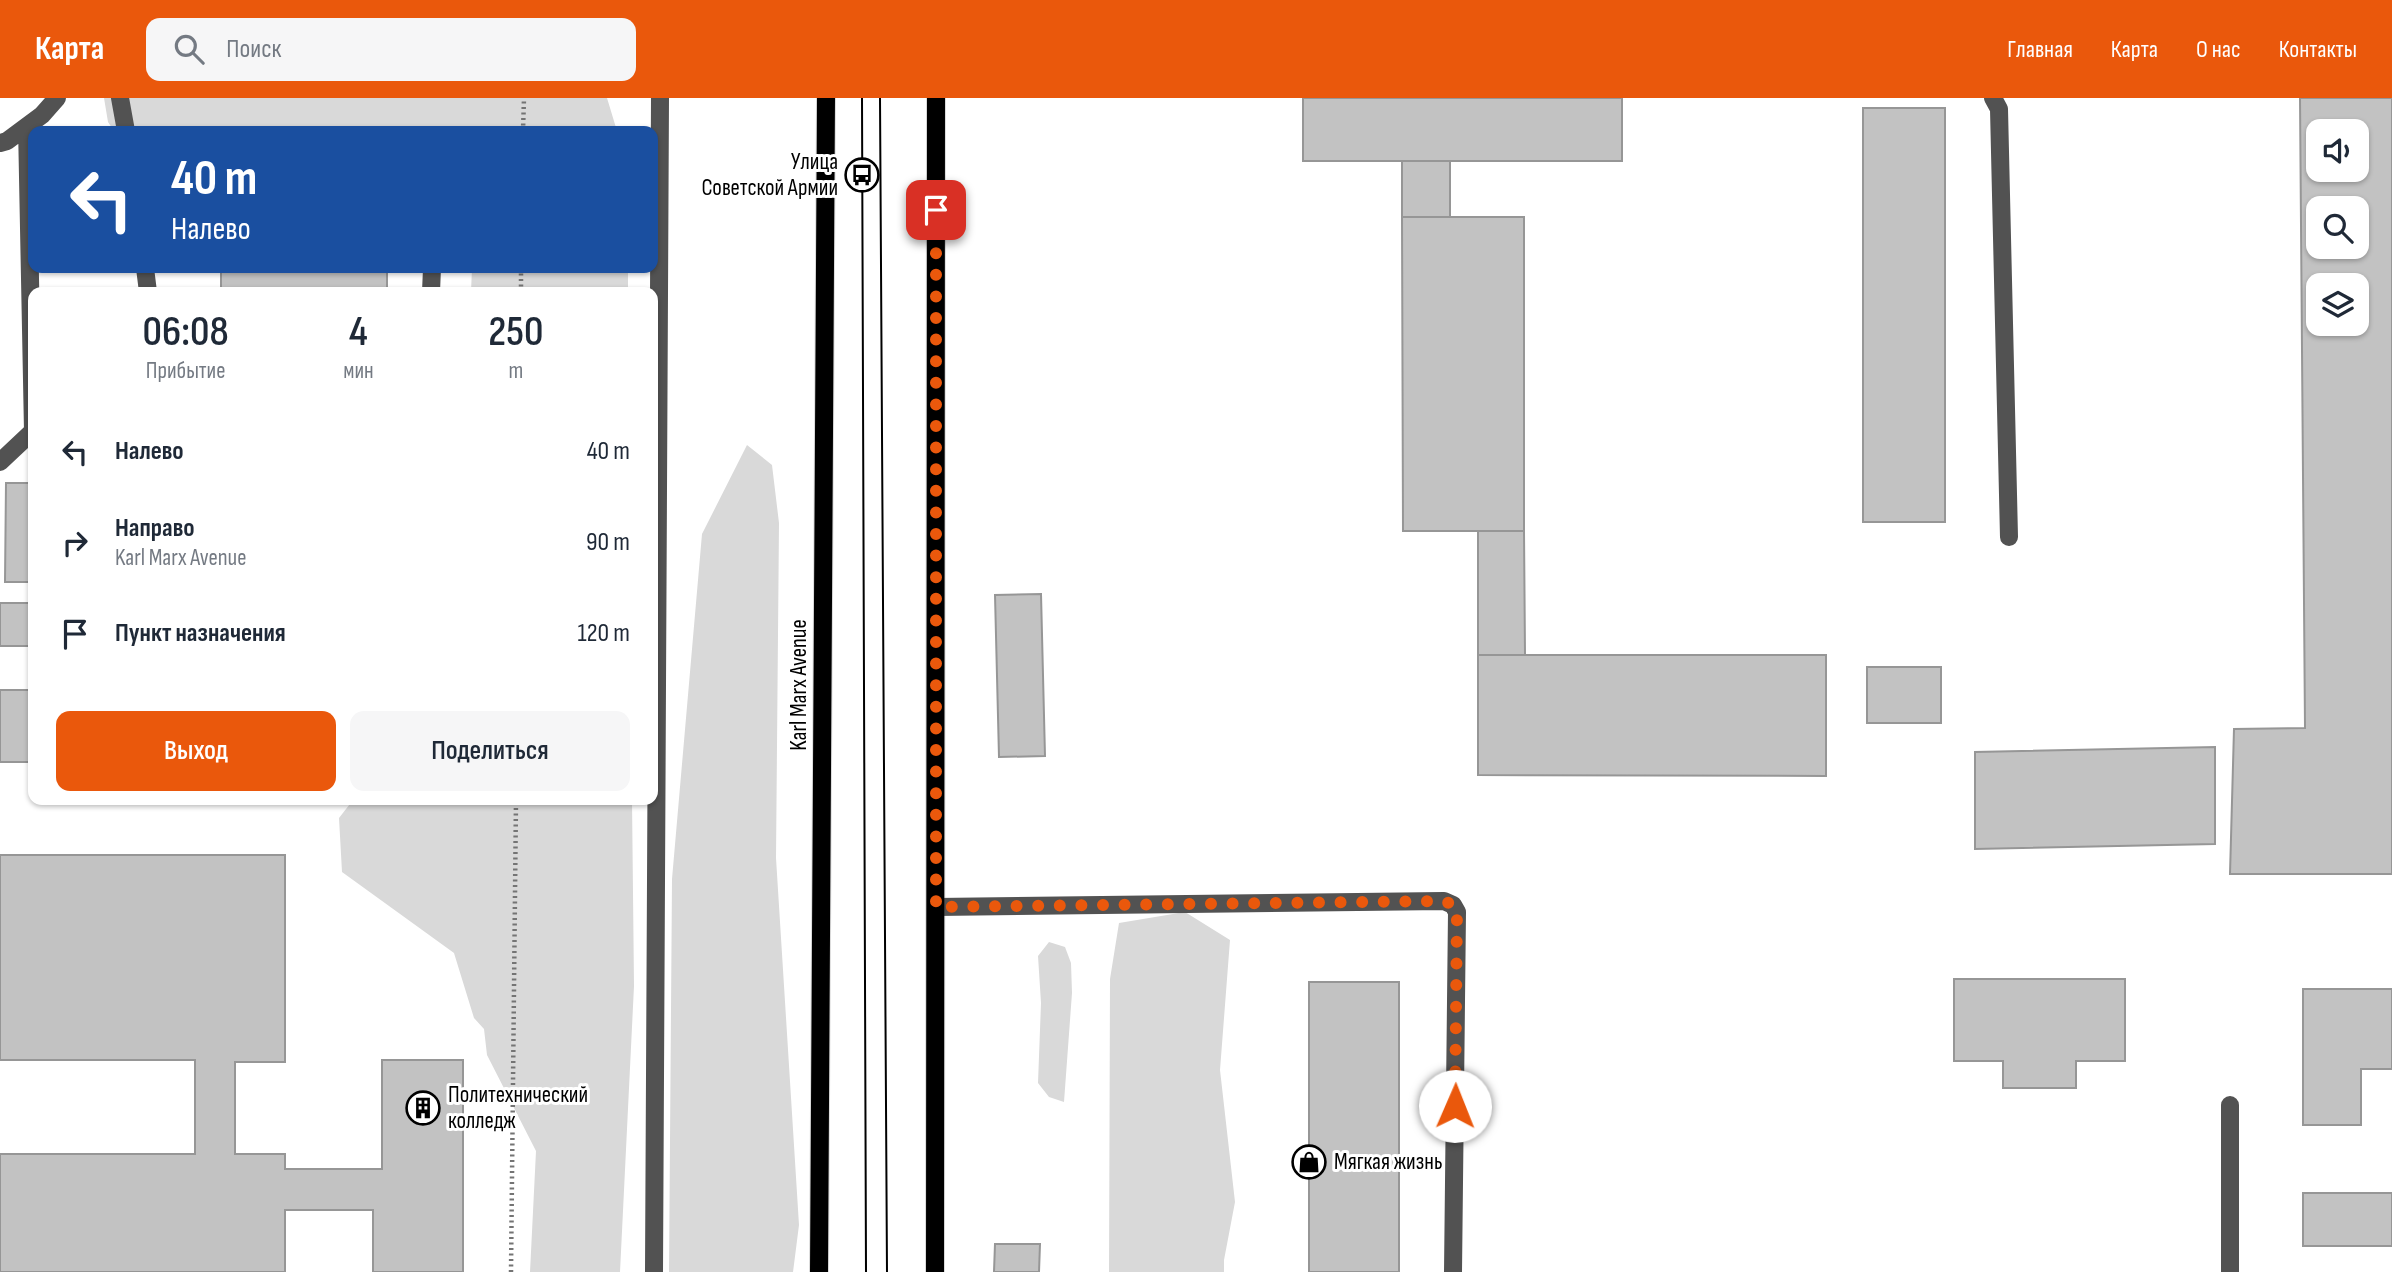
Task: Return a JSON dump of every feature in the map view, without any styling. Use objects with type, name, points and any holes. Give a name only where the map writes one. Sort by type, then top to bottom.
[{"type":"main road","name":"Karl Marx Avenue","points":[[819,1272],[826,98]]},
{"type":"main road","points":[[935,1272],[936,98]]},
{"type":"lane","points":[[0,142],[7,141],[42,115],[57,98]]},
{"type":"lane","points":[[120,98],[125,126]]},
{"type":"lane","points":[[658,489],[660,98]]},
{"type":"lane","points":[[1993,98],[1999,109],[2008,537]]},
{"type":"lane","points":[[27,126],[28,177]]},
{"type":"lane","points":[[0,462],[28,436]]},
{"type":"lane","points":[[654,1272],[656,805]]},
{"type":"lane","points":[[936,907],[1444,901],[1453,905],[1457,912],[1452,1272]]},
{"type":"lane","points":[[2230,1105],[2230,1272]]},
{"type":"path","points":[[523,126],[524,98]]},
{"type":"path","points":[[512,1272],[516,805]]},
{"type":"shaded area","points":[[104,98],[607,98],[615,126],[111,126]]},
{"type":"shaded area","points":[[472,273],[628,273],[628,287],[471,287]]},
{"type":"shaded area","points":[[747,445],[772,465],[779,523],[776,858],[799,1225],[793,1272],[669,1272],[672,879],[702,534]]},
{"type":"shaded area","points":[[349,805],[632,805],[634,986],[620,1272],[530,1272],[536,1151],[487,1055],[484,1029],[474,1018],[454,953],[342,872],[339,818]]},
{"type":"shaded area","points":[[1185,912],[1230,940],[1220,1070],[1235,1202],[1224,1272],[1109,1272],[1110,979],[1119,923]]},
{"type":"shaded area","points":[[1049,942],[1065,947],[1071,963],[1072,993],[1064,1102],[1049,1097],[1038,1083],[1041,1003],[1038,956]]},
{"type":"building","points":[[1303,98],[1622,98],[1622,161],[1303,161]]},
{"type":"building","points":[[2300,98],[2392,98],[2392,874],[2230,874],[2234,729],[2305,728]]},
{"type":"building","points":[[1863,108],[1945,108],[1945,522],[1863,522]]},
{"type":"building","points":[[1402,161],[1450,161],[1450,217],[1402,217]]},
{"type":"building","points":[[1402,217],[1524,217],[1524,531],[1403,531]]},
{"type":"building","points":[[221,273],[387,273],[387,287],[221,287]]},
{"type":"building","points":[[6,483],[28,483],[28,582],[5,582]]},
{"type":"building","points":[[1478,531],[1524,531],[1525,655],[1478,655]]},
{"type":"building","points":[[1041,594],[1045,756],[999,757],[995,595]]},
{"type":"building","points":[[0,603],[28,603],[28,646],[0,646]]},
{"type":"building","points":[[1478,655],[1826,655],[1826,776],[1478,775]]},
{"type":"building","points":[[1867,667],[1941,667],[1941,723],[1867,723]]},
{"type":"building","points":[[0,690],[28,690],[28,762],[0,762]]},
{"type":"building","points":[[2215,747],[2215,844],[1975,849],[1975,752]]},
{"type":"building","name":"Политехнический колледж","points":[[0,855],[285,855],[285,1062],[235,1062],[235,1154],[285,1154],[285,1169],[382,1169],[382,1060],[463,1060],[463,1272],[373,1272],[373,1210],[285,1210],[285,1272],[0,1272],[0,1154],[195,1154],[195,1060],[0,1060]]},
{"type":"building","points":[[1954,979],[2125,979],[2125,1061],[2076,1061],[2076,1088],[2003,1088],[2003,1061],[1954,1061]]},
{"type":"building","points":[[1309,982],[1399,982],[1399,1272],[1309,1272]]},
{"type":"building","points":[[2303,989],[2392,989],[2392,1069],[2361,1069],[2361,1125],[2303,1125]]},
{"type":"building","points":[[2303,1193],[2392,1193],[2392,1246],[2303,1246]]},
{"type":"building","points":[[995,1244],[1040,1244],[1039,1272],[994,1272]]},
{"type":"tram line","points":[[862,98],[866,1272]]},
{"type":"tram line","points":[[880,98],[887,1272]]},
{"type":"place","name":"Улица Советской Армии","points":[[862,175]]},
{"type":"place","name":"Политехнический колледж","points":[[423,1108]]},
{"type":"place","name":"Мягкая жизнь","points":[[1309,1162]]},
{"type":"route","points":[[936,210],[936,907],[1444,901],[1453,905],[1457,912],[1455,1106]]}]
